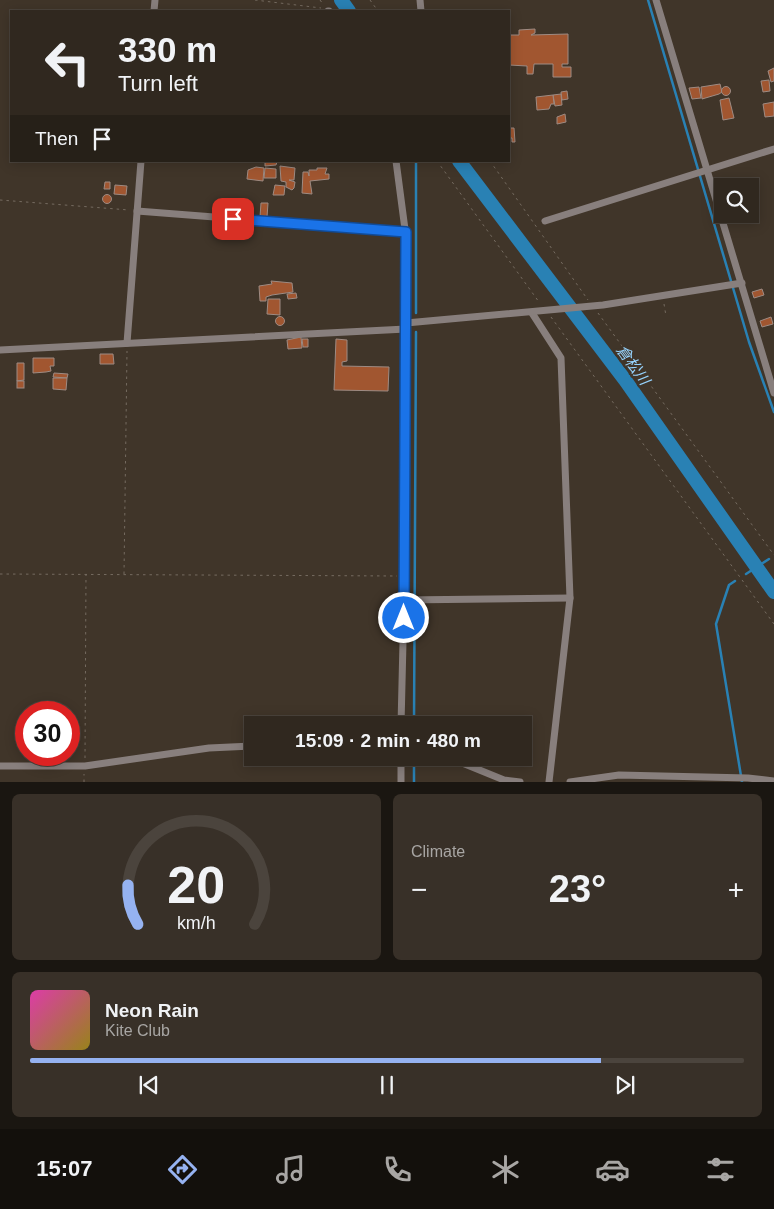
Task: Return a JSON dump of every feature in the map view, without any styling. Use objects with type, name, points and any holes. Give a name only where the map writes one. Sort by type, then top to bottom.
[{"type":"street","points":[[656,0],[739,284],[774,393]]},
{"type":"street","points":[[545,222],[774,149]]},
{"type":"street","points":[[127,343],[141,162]]},
{"type":"street","points":[[396,162],[406,232],[403,576],[407,600],[401,716]]},
{"type":"street","points":[[137,211],[406,232]]},
{"type":"street","points":[[0,350],[406,326],[603,305],[739,284]]},
{"type":"street","points":[[532,313],[561,358],[570,598],[549,782]]},
{"type":"street","points":[[407,600],[570,598]]},
{"type":"street","points":[[0,766],[84,766],[209,748],[244,746]]},
{"type":"street","points":[[401,766],[401,782]]},
{"type":"street","points":[[470,766],[504,780],[520,782]]},
{"type":"street","points":[[570,782],[619,774],[748,778],[774,781]]},
{"type":"path","points":[[255,0],[319,7],[326,10]]},
{"type":"path","points":[[438,162],[774,624]]},
{"type":"path","points":[[491,162],[592,306],[774,555]]},
{"type":"path","points":[[0,200],[137,211]]},
{"type":"path","points":[[664,306],[666,316]]},
{"type":"path","points":[[124,574],[127,343]]},
{"type":"path","points":[[0,574],[403,576]]},
{"type":"path","points":[[84,766],[86,574]]},
{"type":"building","points":[[535,29],[535,33],[531,35],[568,34],[568,64],[562,64],[562,67],[571,67],[571,77],[553,77],[553,64],[534,64],[533,74],[527,74],[527,66],[510,65],[510,35],[519,35],[519,30]]},
{"type":"building","points":[[774,68],[774,81],[771,82],[768,71]]},
{"type":"building","points":[[769,80],[770,91],[763,92],[761,81]]},
{"type":"building","points":[[720,84],[722,92],[702,99],[701,87]]},
{"type":"building","points":[[726,86],[731,91],[726,96],[721,91]]},
{"type":"building","points":[[699,87],[701,98],[692,99],[689,88]]},
{"type":"building","points":[[567,91],[568,99],[562,100],[561,92]]},
{"type":"building","points":[[561,94],[562,105],[555,106],[553,95]]},
{"type":"building","points":[[553,95],[554,104],[551,104],[549,109],[537,110],[536,97]]},
{"type":"building","points":[[729,98],[734,118],[723,120],[720,100]]},
{"type":"building","points":[[774,102],[774,116],[765,117],[763,104]]},
{"type":"building","points":[[565,114],[566,122],[557,124],[557,117]]},
{"type":"building","points":[[510,128],[514,128],[515,142],[512,142],[512,138],[510,138]]},
{"type":"building","points":[[265,162],[277,162],[276,165],[265,166]]},
{"type":"building","points":[[280,166],[295,168],[294,180],[289,180],[295,182],[292,190],[286,187],[286,182],[281,181]]},
{"type":"building","points":[[256,167],[264,168],[263,181],[247,179],[248,170]]},
{"type":"building","points":[[265,168],[276,169],[276,178],[264,178]]},
{"type":"building","points":[[317,168],[327,168],[325,174],[329,174],[329,179],[310,181],[312,194],[302,193],[303,172],[308,172],[309,176],[309,170],[317,170]]},
{"type":"building","points":[[105,182],[110,182],[110,189],[104,189]]},
{"type":"building","points":[[115,185],[127,186],[126,195],[114,194]]},
{"type":"building","points":[[275,185],[285,186],[284,195],[273,195]]},
{"type":"building","points":[[107,194],[112,199],[107,204],[102,199]]},
{"type":"building","points":[[261,203],[268,203],[267,217],[260,217]]},
{"type":"building","points":[[271,281],[292,283],[293,292],[272,295],[266,297],[266,301],[260,301],[259,286],[272,284]]},
{"type":"building","points":[[762,289],[764,295],[754,298],[752,292]]},
{"type":"building","points":[[296,293],[297,298],[288,299],[287,294]]},
{"type":"building","points":[[268,299],[280,299],[280,315],[267,314]]},
{"type":"building","points":[[280,316],[285,321],[280,326],[275,321]]},
{"type":"building","points":[[771,317],[773,324],[762,327],[760,321]]},
{"type":"building","points":[[301,337],[302,348],[288,349],[287,340]]},
{"type":"building","points":[[302,339],[308,339],[308,347],[303,347]]},
{"type":"building","points":[[336,339],[347,340],[347,361],[342,362],[342,366],[389,367],[388,391],[334,390]]},
{"type":"building","points":[[100,354],[113,354],[114,364],[100,364]]},
{"type":"building","points":[[33,358],[54,358],[54,366],[50,366],[51,371],[33,373]]},
{"type":"building","points":[[17,363],[24,363],[24,380],[17,381]]},
{"type":"building","points":[[54,373],[68,374],[67,378],[53,377]]},
{"type":"building","points":[[53,378],[67,378],[66,390],[53,389]]},
{"type":"building","points":[[17,381],[24,381],[24,388],[17,388]]},
{"type":"waterway","name":"倉松川","points":[[341,0],[348,10]]},
{"type":"waterway","points":[[648,0],[749,342],[774,412]]},
{"type":"waterway","points":[[416,162],[416,313]]},
{"type":"waterway","name":"倉松川","points":[[460,162],[625,380],[774,592]]},
{"type":"waterway","points":[[414,716],[416,332]]},
{"type":"waterway","name":"倉松川","points":[[746,574],[769,559]]},
{"type":"waterway","points":[[735,581],[729,585],[716,624],[742,782]]},
{"type":"waterway","points":[[414,766],[414,782]]},
{"type":"route","points":[[233,219],[406,232],[404,618]]}]
